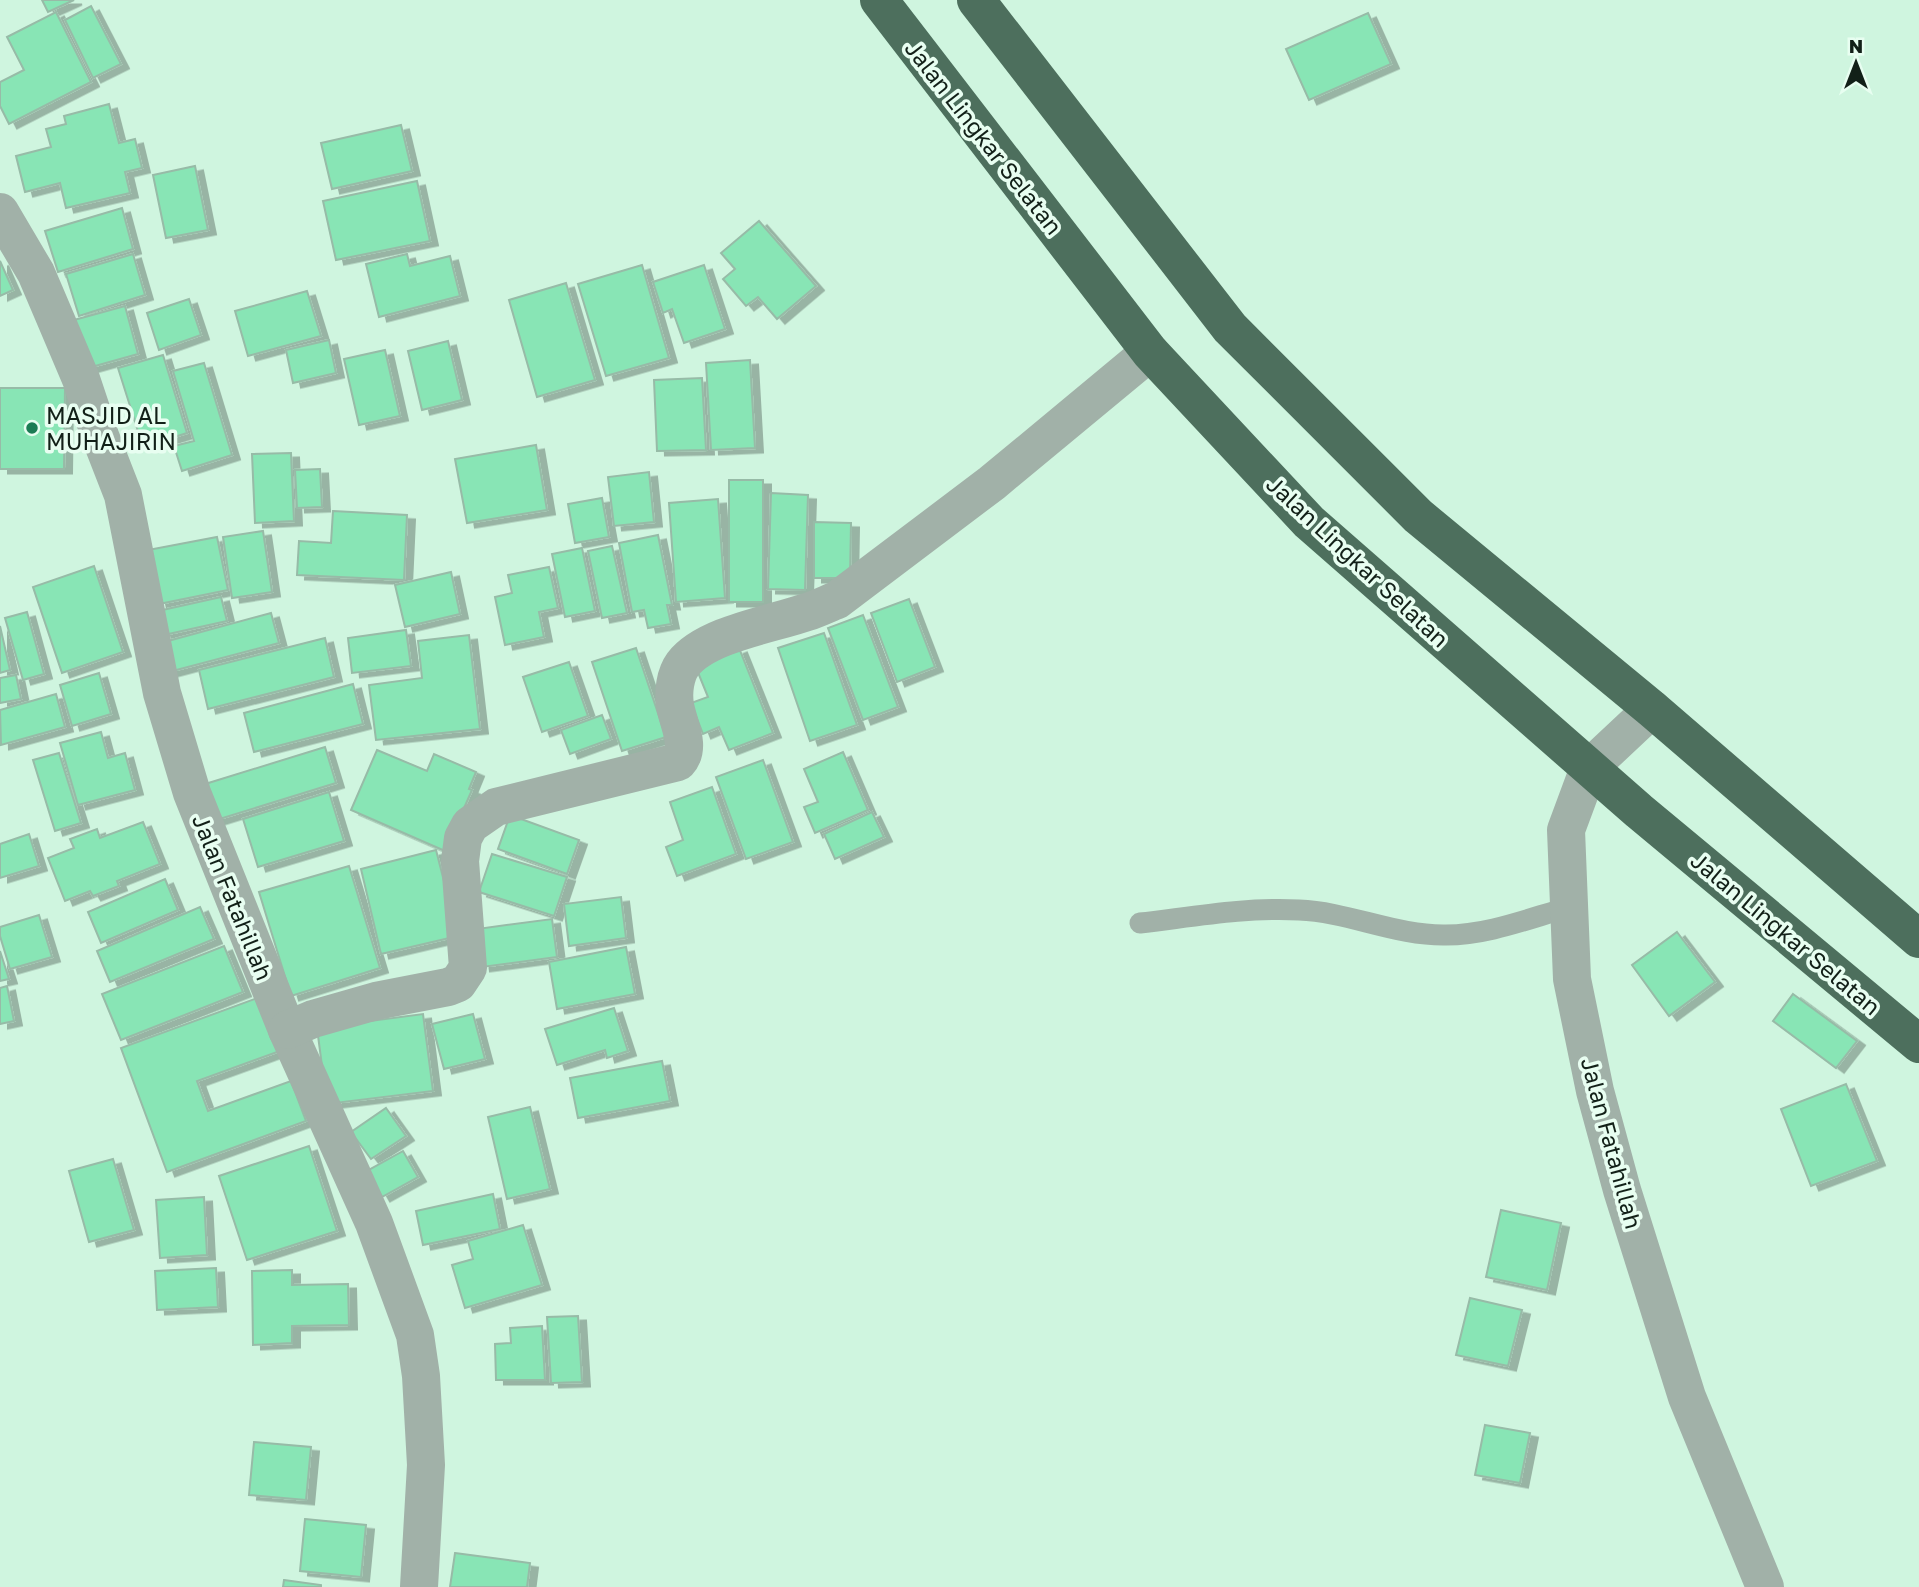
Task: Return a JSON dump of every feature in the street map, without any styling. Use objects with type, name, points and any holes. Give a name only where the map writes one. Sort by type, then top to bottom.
[{"type":"highway","name":"Jalan Lingkar Selatan","points":[[878,0],[1150,352],[1309,522],[1588,768],[1919,1044]]},
{"type":"highway","points":[[976,0],[1230,328],[1418,516],[1652,709],[1919,939]]},
{"type":"street","name":"Jalan Fatahillah","points":[[0,214],[36,273],[81,379],[123,495],[162,693],[192,793],[287,1030],[374,1223],[415,1335],[421,1377],[426,1465],[419,1587]]},
{"type":"street","points":[[287,1030],[365,1003],[435,991],[458,983],[468,968],[460,861],[463,838],[470,825],[496,807],[678,762],[684,755],[685,746],[674,702],[676,679],[683,664],[697,651],[720,640],[809,612],[837,600],[992,483],[1150,352]]},
{"type":"street","name":"Jalan Fatahillah","points":[[1652,709],[1588,768],[1566,831],[1572,979],[1595,1091],[1622,1190],[1688,1397],[1765,1587]]},
{"type":"lane","points":[[1140,923],[1252,909],[1304,910],[1444,936],[1476,934],[1570,907]]},
{"type":"building","points":[[42,0],[74,0],[48,12]]},
{"type":"building","points":[[91,6],[121,64],[93,78],[65,20]]},
{"type":"building","points":[[56,12],[91,82],[9,124],[0,106],[0,82],[24,70],[7,37]]},
{"type":"building","points":[[1368,13],[1391,64],[1309,100],[1286,49]]},
{"type":"building","points":[[109,104],[119,143],[135,139],[142,168],[125,172],[130,193],[66,208],[60,183],[25,192],[16,156],[51,147],[46,129],[66,124],[64,116]]},
{"type":"building","points":[[401,125],[412,171],[332,189],[321,143]]},
{"type":"building","points":[[195,166],[208,230],[166,238],[153,175]]},
{"type":"building","points":[[417,181],[430,241],[336,260],[323,201]]},
{"type":"building","points":[[122,208],[133,249],[58,272],[45,231]]},
{"type":"building","points":[[759,221],[816,286],[777,319],[758,297],[746,306],[723,279],[735,269],[721,253]]},
{"type":"building","points":[[133,254],[145,295],[79,316],[66,274]]},
{"type":"building","points":[[407,254],[410,266],[450,256],[460,296],[379,317],[366,264]]},
{"type":"building","points":[[0,261],[13,290],[0,296]]},
{"type":"building","points":[[642,265],[669,358],[606,376],[578,284]]},
{"type":"building","points":[[704,265],[725,329],[684,343],[672,309],[663,313],[653,282]]},
{"type":"building","points":[[566,283],[595,380],[537,397],[509,300]]},
{"type":"building","points":[[307,291],[321,336],[248,356],[235,311]]},
{"type":"building","points":[[189,299],[201,335],[159,350],[147,313]]},
{"type":"building","points":[[125,306],[138,354],[88,368],[74,320]]},
{"type":"building","points":[[329,340],[336,373],[293,383],[286,350]]},
{"type":"building","points":[[448,341],[462,400],[422,410],[408,351]]},
{"type":"building","points":[[385,350],[400,416],[359,425],[344,359]]},
{"type":"building","points":[[163,355],[187,433],[143,447],[118,368]]},
{"type":"building","points":[[750,360],[755,448],[711,450],[706,363]]},
{"type":"building","points":[[204,363],[232,455],[182,471],[174,446],[194,441],[173,371]]},
{"type":"building","points":[[702,378],[706,450],[657,451],[654,380]]},
{"type":"building","name":"MASJID AL MUHAJIRIN","points":[[0,388],[65,388],[64,469],[0,469]]},
{"type":"building","points":[[536,445],[547,510],[467,523],[455,459]]},
{"type":"building","points":[[291,453],[294,521],[255,523],[252,454]]},
{"type":"building","points":[[320,469],[322,507],[297,508],[295,470]]},
{"type":"building","points":[[649,472],[654,522],[614,526],[608,477]]},
{"type":"building","points":[[729,480],[763,480],[763,602],[729,602]]},
{"type":"building","points":[[771,493],[808,495],[805,590],[768,589]]},
{"type":"building","points":[[602,498],[609,537],[575,543],[568,504]]},
{"type":"building","points":[[718,499],[725,598],[676,602],[669,503]]},
{"type":"building","points":[[333,511],[407,515],[404,580],[297,575],[299,541],[331,543]]},
{"type":"building","points":[[814,522],[851,523],[850,578],[814,578]]},
{"type":"building","points":[[263,531],[272,592],[232,598],[223,537]]},
{"type":"building","points":[[658,535],[672,605],[667,605],[671,624],[648,628],[644,610],[632,612],[619,543]]},
{"type":"building","points":[[217,537],[228,590],[159,604],[148,550]]},
{"type":"building","points":[[612,546],[627,613],[602,618],[588,551]]},
{"type":"building","points":[[582,548],[595,611],[565,617],[552,554]]},
{"type":"building","points":[[94,566],[123,652],[62,673],[33,587]]},
{"type":"building","points":[[549,567],[558,608],[539,612],[544,637],[505,645],[495,597],[512,593],[508,575]]},
{"type":"building","points":[[451,572],[460,614],[405,627],[395,585]]},
{"type":"building","points":[[221,597],[227,621],[164,635],[158,611]]},
{"type":"building","points":[[909,599],[935,667],[897,682],[871,613]]},
{"type":"building","points":[[27,612],[44,674],[23,680],[5,618]]},
{"type":"building","points":[[271,613],[279,643],[165,673],[157,644]]},
{"type":"building","points":[[863,615],[898,707],[863,720],[828,628]]},
{"type":"building","points":[[0,626],[10,670],[0,673]]},
{"type":"building","points":[[406,630],[411,666],[352,673],[348,638]]},
{"type":"building","points":[[824,633],[857,725],[810,741],[778,648]]},
{"type":"building","points":[[469,635],[480,729],[376,740],[369,685],[422,678],[418,641]]},
{"type":"building","points":[[325,638],[334,677],[208,709],[199,670]]},
{"type":"building","points":[[636,648],[666,737],[622,751],[592,662]]},
{"type":"building","points":[[739,648],[773,733],[729,750],[719,727],[703,734],[691,703],[708,697],[695,665]]},
{"type":"building","points":[[569,662],[588,716],[542,732],[523,677]]},
{"type":"building","points":[[99,673],[111,714],[72,726],[60,685]]},
{"type":"building","points":[[16,675],[21,699],[0,703],[0,678]]},
{"type":"building","points":[[353,684],[363,724],[254,752],[244,713]]},
{"type":"building","points":[[56,694],[65,727],[1,745],[0,710]]},
{"type":"building","points":[[602,715],[611,739],[570,754],[561,730]]},
{"type":"building","points":[[101,732],[108,758],[125,753],[135,790],[78,805],[60,743]]},
{"type":"building","points":[[325,747],[336,783],[213,821],[202,785]]},
{"type":"building","points":[[377,750],[427,771],[434,754],[476,772],[469,789],[472,790],[445,851],[351,810]]},
{"type":"building","points":[[843,752],[868,810],[815,833],[804,807],[818,802],[804,769]]},
{"type":"building","points":[[59,753],[81,823],[55,831],[33,760]]},
{"type":"building","points":[[763,760],[793,842],[746,859],[716,777]]},
{"type":"building","points":[[712,787],[736,854],[677,876],[666,847],[683,840],[670,802]]},
{"type":"building","points":[[329,792],[344,841],[258,867],[243,819]]},
{"type":"building","points":[[872,812],[884,837],[835,859],[824,834]]},
{"type":"building","points":[[510,815],[579,840],[567,874],[498,849]]},
{"type":"building","points":[[143,822],[160,864],[117,881],[119,886],[93,896],[90,891],[65,901],[48,858],[74,848],[70,839],[97,829],[100,838]]},
{"type":"building","points":[[29,834],[39,866],[0,878],[0,844]]},
{"type":"building","points":[[436,850],[458,936],[381,954],[361,869]]},
{"type":"building","points":[[492,854],[567,877],[554,916],[479,892]]},
{"type":"building","points":[[349,866],[380,968],[291,996],[259,892]]},
{"type":"building","points":[[165,879],[178,910],[101,943],[88,912]]},
{"type":"building","points":[[621,897],[626,938],[569,946],[564,904]]},
{"type":"building","points":[[200,907],[214,939],[110,982],[97,951]]},
{"type":"building","points":[[39,915],[52,957],[10,969],[0,927]]},
{"type":"building","points":[[552,919],[557,957],[482,967],[477,929]]},
{"type":"building","points":[[1677,932],[1715,982],[1669,1016],[1632,965]]},
{"type":"building","points":[[224,946],[243,992],[121,1040],[102,994]]},
{"type":"building","points":[[626,947],[635,994],[557,1009],[549,962]]},
{"type":"building","points":[[0,951],[9,979],[0,981]]},
{"type":"building","points":[[7,986],[14,1021],[0,1024],[0,988]]},
{"type":"building","points":[[1793,994],[1857,1041],[1836,1068],[1773,1021]]},
{"type":"building","points":[[260,997],[280,1051],[197,1081],[208,1111],[291,1081],[306,1121],[167,1172],[121,1048]]},
{"type":"building","points":[[614,1008],[628,1051],[607,1058],[605,1050],[557,1065],[545,1029]]},
{"type":"building","points":[[423,1014],[433,1091],[327,1104],[317,1028]]},
{"type":"building","points":[[473,1014],[485,1059],[444,1069],[432,1024]]},
{"type":"building","points":[[662,1061],[670,1101],[578,1118],[570,1078]]},
{"type":"building","points":[[1846,1084],[1877,1161],[1811,1186],[1781,1109]]},
{"type":"building","points":[[530,1107],[550,1189],[507,1199],[488,1117]]},
{"type":"building","points":[[386,1108],[406,1136],[371,1159],[351,1132]]},
{"type":"building","points":[[309,1146],[337,1231],[247,1260],[219,1176]]},
{"type":"building","points":[[403,1151],[418,1177],[382,1197],[367,1171]]},
{"type":"building","points":[[113,1159],[134,1230],[89,1242],[69,1171]]},
{"type":"building","points":[[493,1194],[500,1229],[423,1245],[416,1211]]},
{"type":"building","points":[[204,1197],[207,1255],[160,1258],[156,1200]]},
{"type":"building","points":[[1501,1210],[1561,1223],[1547,1290],[1486,1277]]},
{"type":"building","points":[[523,1225],[542,1285],[465,1308],[452,1265],[473,1259],[468,1241]]},
{"type":"building","points":[[216,1268],[218,1307],[157,1310],[155,1271]]},
{"type":"building","points":[[292,1270],[292,1285],[348,1284],[349,1325],[292,1326],[292,1343],[253,1345],[252,1271]]},
{"type":"building","points":[[1470,1298],[1522,1310],[1508,1366],[1456,1355]]},
{"type":"building","points":[[578,1316],[582,1382],[551,1383],[547,1317]]},
{"type":"building","points":[[542,1326],[545,1380],[496,1380],[495,1344],[511,1343],[510,1328]]},
{"type":"building","points":[[1485,1425],[1530,1433],[1520,1483],[1475,1475]]},
{"type":"building","points":[[254,1442],[311,1447],[306,1500],[249,1495]]},
{"type":"building","points":[[305,1519],[366,1525],[361,1577],[300,1571]]},
{"type":"building","points":[[455,1553],[530,1563],[527,1587],[450,1587]]},
{"type":"building","points":[[284,1580],[321,1585],[321,1587],[283,1587]]},
{"type":"place","name":"MASJID AL MUHAJIRIN","points":[[32,428]]}]
